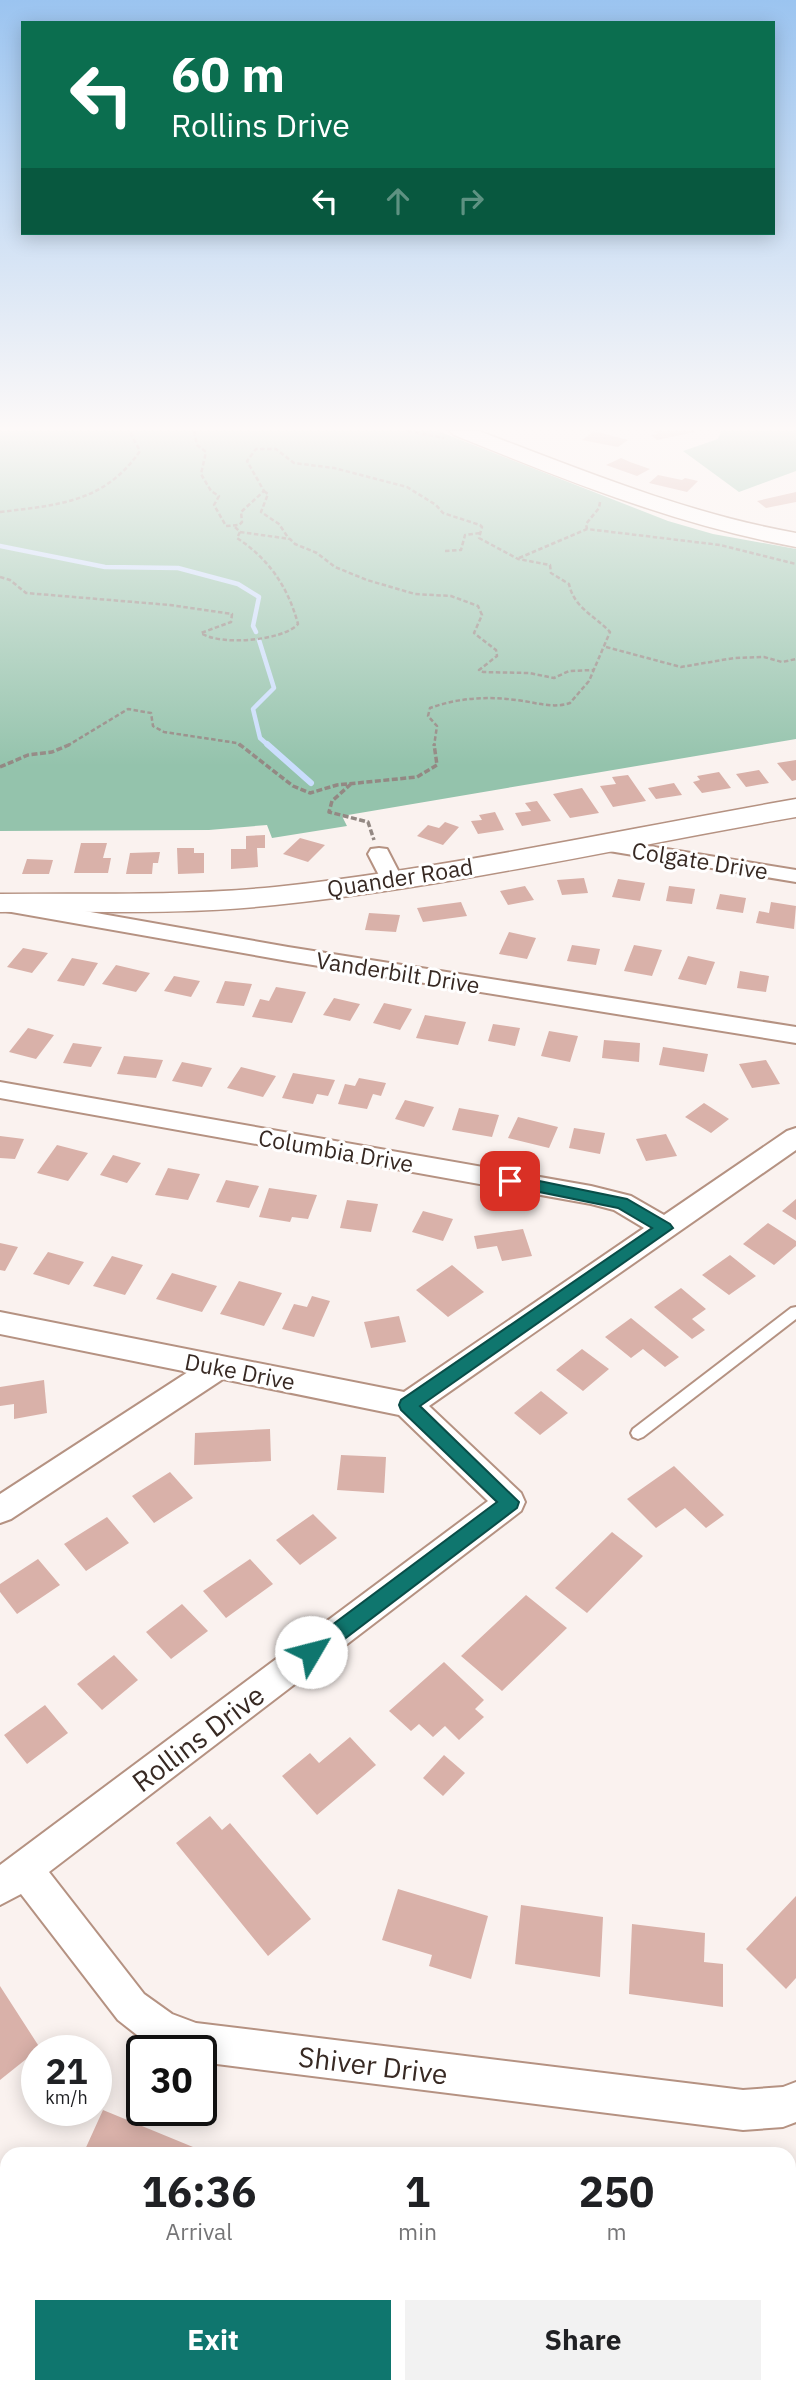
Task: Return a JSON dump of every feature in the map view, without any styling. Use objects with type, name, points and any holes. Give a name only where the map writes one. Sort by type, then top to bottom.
[{"type":"street","name":"Quander Road","points":[[0,903],[223,900],[272,896],[385,867],[604,845],[796,808]]},
{"type":"street","name":"Colgate Drive","points":[[604,845],[796,876]]},
{"type":"street","name":"Vanderbilt Drive","points":[[0,903],[288,954],[796,1035]]},
{"type":"street","name":"Columbia Drive","points":[[0,1090],[591,1195],[622,1203],[664,1228]]},
{"type":"street","points":[[408,1405],[796,1137]]},
{"type":"street","name":"Duke Drive","points":[[0,1323],[408,1405]]},
{"type":"street","points":[[0,1510],[219,1367]]},
{"type":"street","name":"Rollins Drive","points":[[12,1878],[510,1502],[408,1405]]},
{"type":"street","name":"Shiver Drive","points":[[12,1878],[131,2007],[160,2028],[196,2042],[743,2110],[772,2109],[796,2102]]},
{"type":"lane","points":[[638,1433],[796,1312]]},
{"type":"path","points":[[0,577],[10,580],[26,593],[170,605],[232,614],[231,622],[201,634],[209,639],[257,638],[291,632],[298,624],[285,588],[266,558],[244,543]]},
{"type":"path","points":[[294,543],[317,553],[320,560],[329,566],[374,584],[425,596],[449,595],[478,606],[482,615],[474,633],[496,650],[497,656],[479,670],[529,673],[554,678],[569,671],[595,670]]},
{"type":"path","points":[[445,551],[459,551],[462,543]]},
{"type":"path","points":[[0,767],[28,755],[52,752],[70,745],[128,709],[140,709],[151,713],[153,726],[164,732],[237,743],[299,790],[310,793],[352,783],[417,777],[437,765],[434,747],[437,726],[428,716],[430,708],[477,698],[557,706],[571,702],[595,670],[606,647],[610,632],[578,607],[570,594],[569,584],[551,573],[550,565],[518,559],[486,543]]},
{"type":"path","points":[[518,559],[554,543]]},
{"type":"path","points":[[606,647],[681,667],[734,658],[764,657],[782,662],[796,659]]},
{"type":"path","points":[[352,783],[332,801],[329,812],[368,822],[385,867]]},
{"type":"green space","points":[[0,543],[761,543],[796,549],[796,739],[342,816],[347,826],[272,838],[267,825],[209,830],[0,831]]},
{"type":"building","points":[[796,760],[796,780],[792,781],[777,763]]},
{"type":"building","points":[[759,770],[769,783],[746,787],[736,774]]},
{"type":"building","points":[[719,772],[731,788],[702,793],[693,782],[700,780],[697,776]]},
{"type":"building","points":[[628,775],[646,801],[613,807],[600,786],[616,784],[612,777]]},
{"type":"building","points":[[674,783],[682,795],[656,799],[648,788]]},
{"type":"building","points":[[582,788],[599,813],[570,818],[553,794]]},
{"type":"building","points":[[537,801],[551,821],[522,826],[515,813],[531,811],[525,803]]},
{"type":"building","points":[[495,812],[504,830],[478,834],[471,821],[482,820],[479,815]]},
{"type":"building","points":[[445,822],[459,827],[443,845],[417,836],[428,825],[439,828]]},
{"type":"building","points":[[265,835],[265,848],[257,848],[258,867],[231,869],[231,849],[246,849],[246,836]]},
{"type":"building","points":[[300,838],[325,845],[308,862],[283,854]]},
{"type":"building","points":[[81,843],[107,843],[103,858],[111,858],[108,873],[74,873]]},
{"type":"building","points":[[177,848],[194,848],[194,853],[204,853],[204,873],[178,874]]},
{"type":"building","points":[[160,852],[158,863],[153,863],[152,874],[126,874],[130,853]]},
{"type":"building","points":[[27,859],[53,860],[49,874],[22,874]]},
{"type":"building","points":[[584,878],[588,893],[562,895],[557,880]]},
{"type":"building","points":[[618,879],[645,883],[640,901],[612,897]]},
{"type":"building","points":[[525,886],[534,900],[508,905],[500,891]]},
{"type":"building","points":[[669,886],[695,889],[692,904],[666,901]]},
{"type":"building","points":[[720,894],[746,898],[743,913],[716,909]]},
{"type":"building","points":[[461,902],[467,916],[423,922],[417,908]]},
{"type":"building","points":[[771,902],[796,906],[794,929],[756,923],[759,911],[769,913]]},
{"type":"building","points":[[369,913],[400,915],[396,932],[365,930]]},
{"type":"building","points":[[509,932],[536,938],[527,959],[499,954]]},
{"type":"building","points":[[572,945],[600,949],[596,965],[567,961]]},
{"type":"building","points":[[634,945],[662,950],[652,976],[624,971]]},
{"type":"building","points":[[23,948],[48,953],[32,973],[7,967]]},
{"type":"building","points":[[688,956],[715,962],[706,985],[678,979]]},
{"type":"building","points":[[72,958],[98,963],[84,986],[57,981]]},
{"type":"building","points":[[116,965],[150,973],[136,992],[102,984]]},
{"type":"building","points":[[740,971],[769,976],[766,992],[737,988]]},
{"type":"building","points":[[174,976],[200,981],[191,997],[164,991]]},
{"type":"building","points":[[225,981],[252,984],[244,1006],[216,1003]]},
{"type":"building","points":[[276,987],[306,992],[292,1023],[252,1017],[260,999],[269,1001]]},
{"type":"building","points":[[334,998],[360,1004],[350,1021],[323,1015]]},
{"type":"building","points":[[384,1003],[412,1009],[400,1030],[373,1023]]},
{"type":"building","points":[[425,1015],[466,1022],[458,1045],[416,1038]]},
{"type":"building","points":[[493,1024],[520,1028],[515,1046],[488,1041]]},
{"type":"building","points":[[28,1028],[54,1035],[36,1059],[9,1052]]},
{"type":"building","points":[[549,1031],[578,1036],[570,1062],[541,1056]]},
{"type":"building","points":[[604,1040],[640,1043],[639,1062],[602,1058]]},
{"type":"building","points":[[73,1043],[102,1047],[91,1067],[63,1063]]},
{"type":"building","points":[[663,1047],[708,1054],[704,1072],[659,1065]]},
{"type":"building","points":[[124,1056],[163,1060],[156,1078],[117,1074]]},
{"type":"building","points":[[766,1060],[780,1084],[752,1088],[739,1064]]},
{"type":"building","points":[[182,1062],[212,1068],[202,1087],[172,1081]]},
{"type":"building","points":[[241,1067],[276,1076],[263,1097],[227,1088]]},
{"type":"building","points":[[293,1073],[335,1080],[328,1096],[317,1094],[313,1104],[282,1098]]},
{"type":"building","points":[[359,1078],[386,1083],[381,1096],[373,1094],[367,1109],[338,1104],[345,1084],[355,1086]]},
{"type":"building","points":[[405,1100],[434,1107],[424,1127],[395,1119]]},
{"type":"building","points":[[704,1103],[729,1119],[711,1133],[685,1117]]},
{"type":"building","points":[[459,1108],[499,1115],[492,1137],[452,1130]]},
{"type":"building","points":[[518,1117],[558,1127],[549,1148],[508,1138]]},
{"type":"building","points":[[574,1128],[605,1133],[600,1154],[569,1148]]},
{"type":"building","points":[[666,1134],[677,1156],[646,1161],[636,1139]]},
{"type":"building","points":[[0,1136],[24,1139],[15,1159],[0,1158]]},
{"type":"building","points":[[57,1145],[88,1153],[68,1181],[37,1173]]},
{"type":"building","points":[[113,1155],[141,1163],[127,1183],[100,1175]]},
{"type":"building","points":[[168,1168],[200,1174],[188,1200],[155,1195]]},
{"type":"building","points":[[226,1180],[259,1186],[249,1208],[216,1202]]},
{"type":"building","points":[[269,1188],[317,1195],[308,1219],[292,1217],[290,1222],[259,1217]]},
{"type":"building","points":[[796,1199],[796,1220],[782,1211]]},
{"type":"building","points":[[347,1200],[378,1204],[371,1232],[340,1228]]},
{"type":"building","points":[[423,1211],[453,1219],[443,1241],[412,1232]]},
{"type":"building","points":[[768,1223],[796,1241],[796,1246],[774,1265],[743,1244]]},
{"type":"building","points":[[523,1229],[532,1256],[502,1261],[497,1246],[477,1249],[474,1236]]},
{"type":"building","points":[[0,1243],[18,1247],[5,1271],[0,1270]]},
{"type":"building","points":[[48,1252],[84,1262],[69,1285],[33,1274]]},
{"type":"building","points":[[730,1255],[756,1276],[729,1295],[702,1275]]},
{"type":"building","points":[[112,1256],[143,1265],[125,1295],[93,1286]]},
{"type":"building","points":[[452,1265],[484,1292],[448,1317],[416,1290]]},
{"type":"building","points":[[172,1273],[217,1286],[202,1312],[156,1299]]},
{"type":"building","points":[[239,1281],[282,1293],[264,1326],[220,1314]]},
{"type":"building","points":[[681,1288],[706,1309],[692,1319],[705,1330],[692,1339],[654,1307]]},
{"type":"building","points":[[312,1296],[330,1301],[314,1337],[282,1329],[294,1304],[307,1307]]},
{"type":"building","points":[[399,1316],[406,1342],[371,1348],[364,1322]]},
{"type":"building","points":[[631,1318],[679,1357],[665,1367],[643,1349],[631,1358],[605,1337]]},
{"type":"building","points":[[582,1349],[609,1369],[583,1391],[556,1370]]},
{"type":"building","points":[[44,1380],[47,1413],[14,1419],[14,1404],[0,1406],[0,1387]]},
{"type":"building","points":[[541,1391],[568,1413],[540,1435],[514,1413]]},
{"type":"building","points":[[270,1429],[271,1461],[194,1465],[195,1433]]},
{"type":"building","points":[[341,1455],[386,1457],[384,1493],[337,1490]]},
{"type":"building","points":[[674,1466],[724,1515],[706,1528],[685,1508],[656,1528],[627,1499]]},
{"type":"building","points":[[170,1472],[193,1498],[154,1523],[132,1496]]},
{"type":"building","points":[[313,1514],[337,1538],[300,1565],[276,1540]]},
{"type":"building","points":[[107,1517],[129,1543],[86,1571],[64,1544]]},
{"type":"building","points":[[612,1532],[643,1556],[587,1613],[555,1588]]},
{"type":"building","points":[[38,1559],[60,1585],[17,1614],[0,1592],[0,1584]]},
{"type":"building","points":[[250,1559],[273,1584],[226,1618],[203,1591]]},
{"type":"building","points":[[526,1595],[567,1628],[502,1691],[461,1656]]},
{"type":"building","points":[[182,1604],[208,1631],[171,1659],[146,1632]]},
{"type":"building","points":[[114,1655],[138,1680],[102,1710],[77,1684]]},
{"type":"building","points":[[444,1662],[484,1700],[475,1709],[484,1717],[459,1740],[445,1726],[433,1737],[419,1724],[411,1731],[389,1711]]},
{"type":"building","points":[[45,1705],[68,1733],[27,1764],[4,1735]]},
{"type":"building","points":[[350,1737],[376,1765],[317,1815],[282,1776],[310,1753],[319,1763]]},
{"type":"building","points":[[444,1755],[465,1773],[443,1796],[423,1778]]},
{"type":"building","points":[[210,1816],[222,1830],[230,1823],[311,1919],[268,1956],[176,1843]]},
{"type":"building","points":[[398,1889],[488,1916],[471,1979],[429,1966],[432,1955],[382,1940]]},
{"type":"building","points":[[796,1896],[796,1978],[786,1989],[746,1949]]},
{"type":"building","points":[[521,1905],[603,1917],[600,1977],[515,1964]]},
{"type":"building","points":[[632,1924],[705,1933],[704,1962],[723,1964],[723,2007],[629,1994]]},
{"type":"building","points":[[0,1986],[32,2035],[21,2035],[21,2063],[0,2080]]},
{"type":"building","points":[[112,2114],[126,2119],[126,2126],[142,2126],[193,2147],[86,2147],[96,2126],[112,2126]]},
{"type":"waterway","points":[[0,546],[105,567],[178,568],[238,584],[259,597],[253,626],[256,632]]},
{"type":"waterway","points":[[259,640],[274,688],[253,709],[260,738],[269,746]]},
{"type":"waterway","points":[[267,744],[311,783]]},
{"type":"route","points":[[311,1652],[510,1502],[408,1405],[664,1228],[622,1203],[510,1181]]}]
